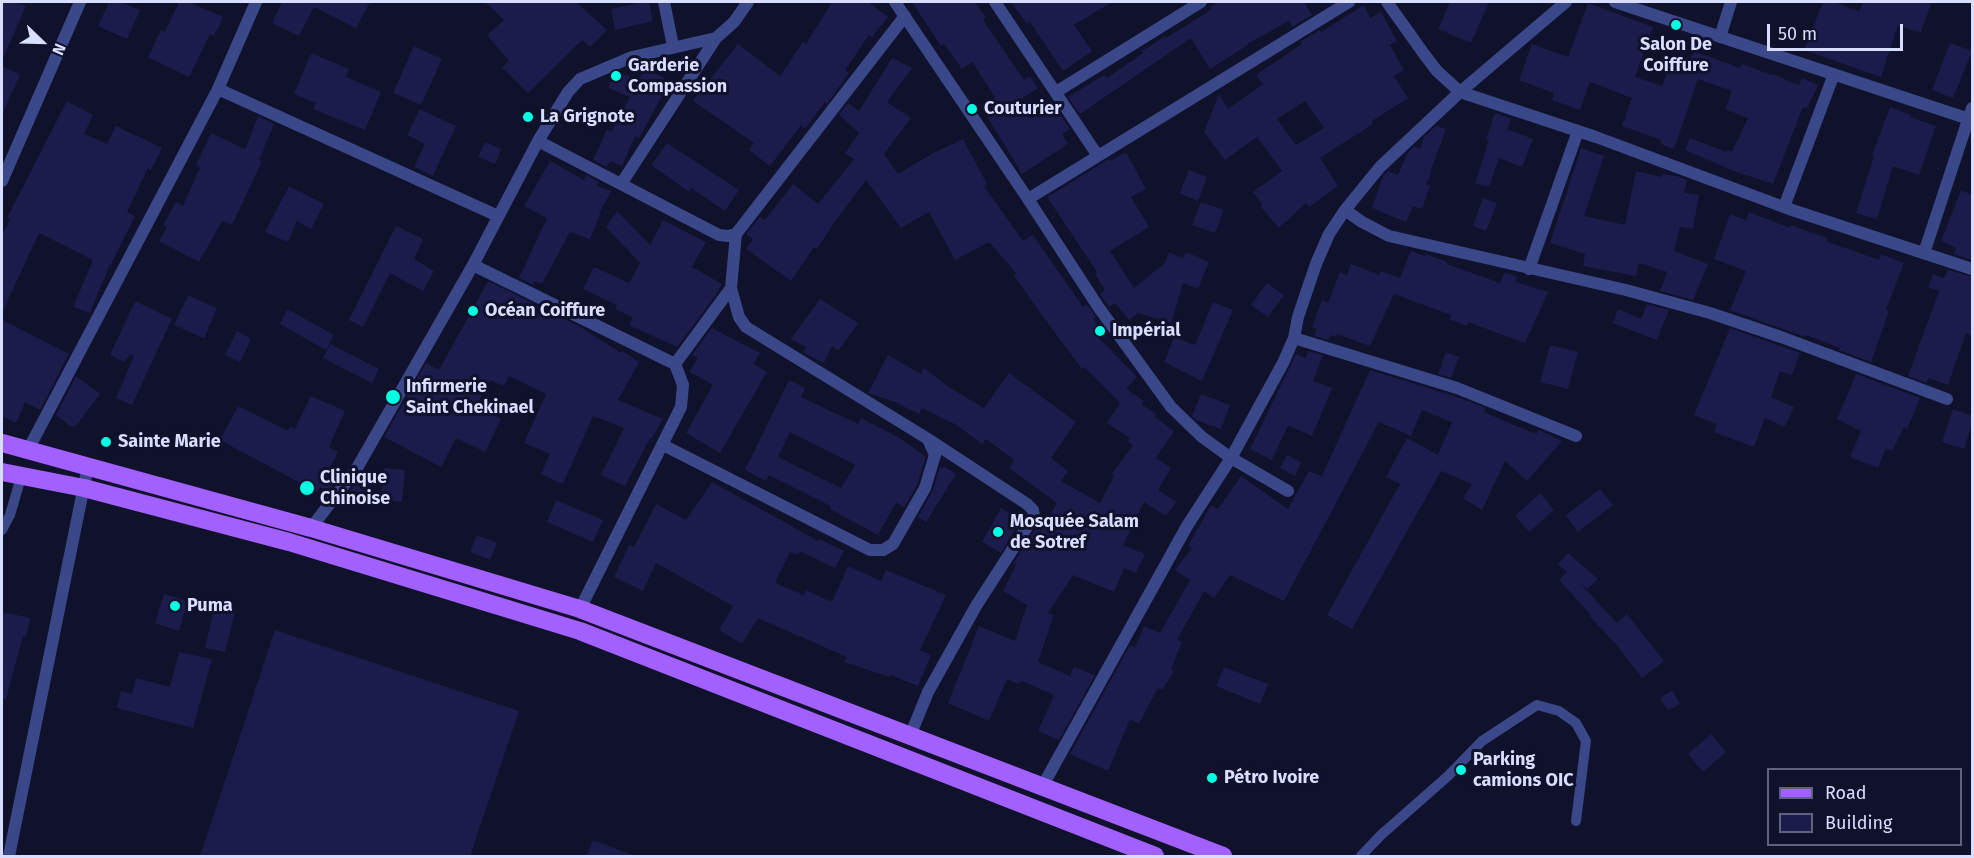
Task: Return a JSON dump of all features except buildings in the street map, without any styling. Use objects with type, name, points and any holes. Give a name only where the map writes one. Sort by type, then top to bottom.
[{"type":"main road","points":[[2,443],[311,528],[580,609],[1223,856]]},
{"type":"main road","points":[[2,472],[84,488],[290,542],[580,631],[1155,856]]},
{"type":"street","points":[[2,181],[80,2]]},
{"type":"street","points":[[28,450],[218,88],[255,2]]},
{"type":"street","points":[[664,2],[673,46]]},
{"type":"street","points":[[621,184],[716,38],[734,22],[748,2]]},
{"type":"street","points":[[895,2],[1100,308],[1170,407],[1202,437],[1231,458],[1288,491]]},
{"type":"street","points":[[995,2],[1098,156]]},
{"type":"street","points":[[1056,92],[1201,2]]},
{"type":"street","points":[[1028,199],[1349,2]]},
{"type":"street","points":[[1387,2],[1437,71],[1460,92],[1578,131],[1784,207],[1972,269]]},
{"type":"street","points":[[1042,787],[1187,526],[1231,458],[1282,363],[1294,338],[1298,317],[1316,264],[1329,234],[1345,210],[1380,167],[1460,92],[1566,2]]},
{"type":"street","points":[[1615,2],[1971,116],[1924,253]]},
{"type":"street","points":[[1720,37],[1731,2]]},
{"type":"street","points":[[905,16],[736,234],[731,288],[739,317],[746,327],[928,439],[1033,510],[1034,516],[976,606],[928,692],[910,736]]},
{"type":"street","points":[[311,528],[357,468],[473,265],[538,141],[568,92],[580,79],[599,69],[673,46],[716,38]]},
{"type":"street","points":[[1784,207],[1834,74]]},
{"type":"street","points":[[218,88],[498,216]]},
{"type":"street","points":[[1529,269],[1578,131]]},
{"type":"street","points":[[538,141],[719,235],[736,234]]},
{"type":"street","points":[[1345,210],[1389,236],[1626,290],[1710,314],[1781,337],[1947,399]]},
{"type":"street","points":[[473,265],[675,364],[683,385],[681,407],[580,609]]},
{"type":"street","points":[[675,364],[731,288]]},
{"type":"street","points":[[1294,338],[1457,388],[1576,436]]},
{"type":"street","points":[[663,445],[870,550],[883,550],[893,544],[925,488],[935,455],[928,439]]},
{"type":"street","points":[[9,856],[88,466]]},
{"type":"lane","points":[[2,530],[10,515],[21,477]]},
{"type":"lane","points":[[1361,856],[1381,835],[1448,776],[1482,741],[1537,705],[1559,711],[1576,723],[1586,741],[1576,821]]},
{"type":"place","name":"Salon De Coiffure","points":[[1676,25]]},
{"type":"place","name":"Garderie Compassion","points":[[616,76]]},
{"type":"place","name":"Couturier","points":[[972,109]]},
{"type":"place","name":"La Grignote","points":[[528,117]]},
{"type":"place","name":"Océan Coiffure","points":[[473,311]]},
{"type":"place","name":"Impérial","points":[[1100,331]]},
{"type":"place","name":"Infirmerie Saint Chekinael","points":[[393,397]]},
{"type":"place","name":"Sainte Marie","points":[[106,442]]},
{"type":"place","name":"Clinique Chinoise","points":[[307,488]]},
{"type":"place","name":"Mosquée Salam de Sotref","points":[[998,532]]},
{"type":"place","name":"Puma","points":[[175,606]]},
{"type":"place","name":"Parking camions OIC","points":[[1461,770]]},
{"type":"place","name":"Pétro Ivoire","points":[[1212,778]]}]
